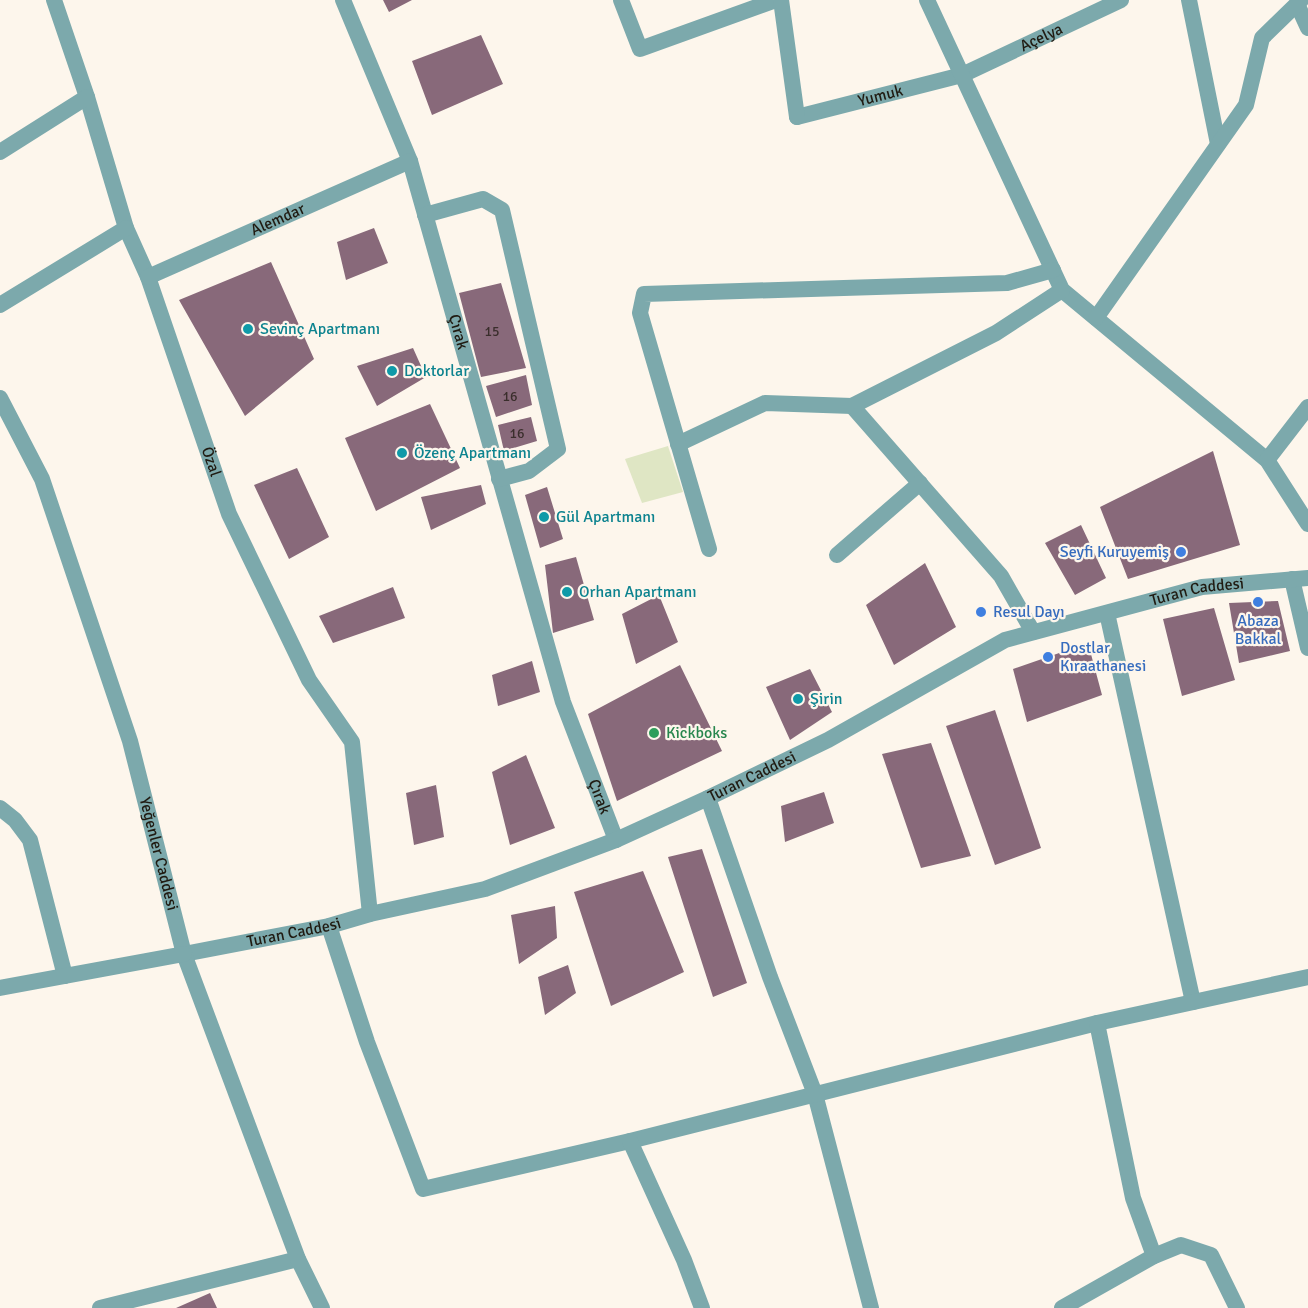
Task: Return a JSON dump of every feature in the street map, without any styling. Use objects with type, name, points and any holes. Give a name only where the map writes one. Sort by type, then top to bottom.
[{"type":"street","name":"Özal","points":[[54,0],[87,97],[126,228],[148,277],[229,514],[309,680],[352,742],[370,914]]},
{"type":"street","name":"Çırak","points":[[343,0],[410,161],[563,702],[616,840]]},
{"type":"street","points":[[621,0],[640,49],[776,0]]},
{"type":"street","name":"Yumuk","points":[[781,0],[797,117],[962,75]]},
{"type":"street","points":[[927,0],[1062,290],[1267,460],[1308,524]]},
{"type":"street","name":"Açelya","points":[[962,75],[1121,0]]},
{"type":"street","points":[[1189,0],[1218,144]]},
{"type":"street","points":[[1095,318],[1246,105],[1262,38],[1299,2],[1308,28]]},
{"type":"street","points":[[0,152],[87,97]]},
{"type":"street","name":"Alemdar","points":[[148,277],[410,161]]},
{"type":"street","points":[[425,215],[483,199],[502,210],[558,449],[529,471],[500,479]]},
{"type":"street","points":[[0,305],[126,228]]},
{"type":"street","points":[[709,549],[640,313],[644,294],[1007,283],[1053,270]]},
{"type":"street","points":[[678,444],[765,403],[852,406],[996,333],[1062,290]]},
{"type":"street","name":"Yeğenler Caddesi","points":[[0,398],[42,479],[122,719],[184,954],[297,1259],[322,1308]]},
{"type":"street","points":[[852,406],[1001,576],[1033,632]]},
{"type":"street","points":[[1267,460],[1308,407]]},
{"type":"street","points":[[837,555],[920,483]]},
{"type":"street","points":[[1300,579],[1308,648]]},
{"type":"street","name":"Turan Caddesi","points":[[0,988],[329,926],[370,914],[485,889],[616,840],[708,798],[828,740],[1005,639],[1202,587],[1300,579]]},
{"type":"street","points":[[1107,613],[1193,1002]]},
{"type":"street","points":[[708,798],[770,977],[815,1094],[871,1308]]},
{"type":"street","points":[[0,808],[15,820],[30,840],[65,976]]},
{"type":"street","points":[[329,926],[367,1042],[423,1190],[630,1141],[1097,1023],[1308,977]]},
{"type":"street","points":[[1097,1023],[1133,1198],[1154,1256]]},
{"type":"street","points":[[630,1141],[684,1260],[702,1308]]},
{"type":"street","points":[[1066,1307],[1154,1256],[1181,1245],[1211,1254],[1237,1308]]},
{"type":"street","points":[[100,1308],[297,1259]]},
{"type":"green space","points":[[668,446],[683,492],[642,503],[625,459]]},
{"type":"building","points":[[383,0],[412,0],[389,12]]},
{"type":"building","points":[[481,35],[503,84],[432,115],[412,61]]},
{"type":"building","points":[[374,228],[388,263],[346,280],[337,242]]},
{"type":"building","name":"Sevinç Apartmanı","points":[[271,262],[314,359],[245,416],[179,300]]},
{"type":"building","points":[[501,283],[526,368],[481,377],[459,293]]},
{"type":"building","name":"Doktorlar","points":[[413,348],[426,377],[377,406],[357,366]]},
{"type":"building","points":[[526,375],[532,405],[496,417],[486,386]]},
{"type":"building","name":"Özenç Apartmanı","points":[[430,404],[460,468],[376,511],[345,438]]},
{"type":"building","points":[[531,417],[537,441],[504,451],[498,425]]},
{"type":"building","points":[[1213,451],[1240,545],[1128,579],[1100,507]]},
{"type":"building","points":[[297,468],[329,537],[289,559],[254,485]]},
{"type":"building","points":[[481,485],[486,504],[431,530],[421,497]]},
{"type":"building","name":"Gül Apartmanı","points":[[547,487],[563,539],[540,548],[525,495]]},
{"type":"building","points":[[1081,525],[1106,578],[1075,595],[1045,543]]},
{"type":"building","name":"Orhan Apartmanı","points":[[576,557],[594,620],[553,633],[545,565]]},
{"type":"building","points":[[925,563],[956,627],[894,665],[866,605]]},
{"type":"building","points":[[393,587],[405,618],[333,643],[319,616]]},
{"type":"building","points":[[659,595],[678,642],[636,664],[622,614]]},
{"type":"building","points":[[1278,601],[1290,651],[1239,663],[1229,603]]},
{"type":"building","points":[[1214,608],[1235,680],[1182,696],[1163,619]]},
{"type":"building","points":[[1088,643],[1102,695],[1027,722],[1013,669]]},
{"type":"building","points":[[532,661],[540,692],[498,706],[492,675]]},
{"type":"building","name":"Kickboks","points":[[680,665],[722,751],[617,801],[588,714]]},
{"type":"building","name":"Şirin","points":[[810,669],[832,712],[790,740],[766,687]]},
{"type":"building","points":[[995,710],[1041,848],[995,865],[946,726]]},
{"type":"building","points":[[931,743],[971,856],[921,868],[882,754]]},
{"type":"building","points":[[526,755],[555,828],[510,845],[492,772]]},
{"type":"building","points":[[436,785],[444,837],[414,845],[406,793]]},
{"type":"building","points":[[824,792],[834,823],[785,842],[781,806]]},
{"type":"building","points":[[702,849],[747,983],[713,997],[668,857]]},
{"type":"building","points":[[643,871],[684,972],[611,1006],[574,892]]},
{"type":"building","points":[[555,906],[557,938],[519,964],[511,915]]},
{"type":"building","points":[[568,965],[576,993],[545,1015],[538,977]]},
{"type":"building","points":[[210,1293],[217,1308],[176,1308]]},
{"type":"place","name":"Sevinç Apartmanı","points":[[248,329]]},
{"type":"place","name":"Doktorlar","points":[[392,371]]},
{"type":"place","name":"Özenç Apartmanı","points":[[402,453]]},
{"type":"place","name":"Gül Apartmanı","points":[[544,517]]},
{"type":"place","name":"Seyfi Kuruyemiş","points":[[1181,552]]},
{"type":"place","name":"Orhan Apartmanı","points":[[567,592]]},
{"type":"place","name":"Abaza Bakkal","points":[[1258,602]]},
{"type":"place","name":"Resul Dayı","points":[[981,612]]},
{"type":"place","name":"Dostlar Kıraathanesi","points":[[1048,657]]},
{"type":"place","name":"Şirin","points":[[798,699]]},
{"type":"place","name":"Kickboks","points":[[654,733]]}]
